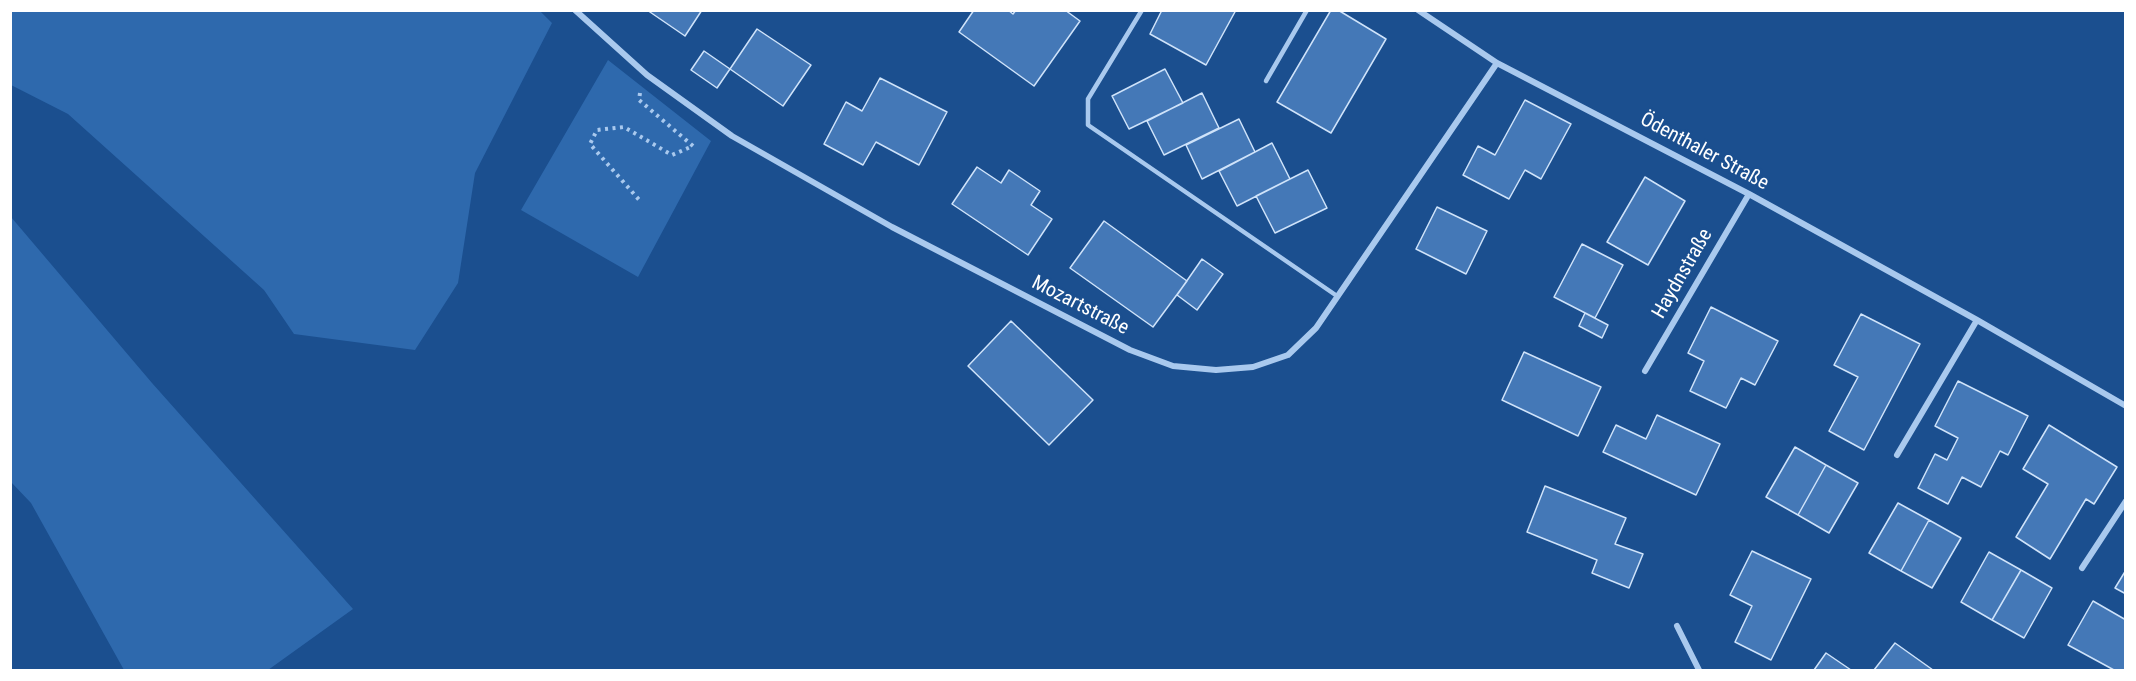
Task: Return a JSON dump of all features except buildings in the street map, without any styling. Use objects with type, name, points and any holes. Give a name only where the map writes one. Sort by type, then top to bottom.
[{"type":"street","name":"Mozartstraße","points":[[575,10],[640,68],[732,136],[892,227],[1130,350],[1173,366],[1216,370],[1253,368],[1288,355],[1316,328],[1497,63]]},
{"type":"street","name":"Ödenthaler Straße","points":[[1418,10],[1497,63],[1749,194],[1977,320],[2126,406]]},
{"type":"street","name":"Haydnstraße","points":[[1645,370],[1749,194]]},
{"type":"street","points":[[1897,454],[1977,320]]},
{"type":"street","points":[[2082,568],[2126,501]]},
{"type":"street","points":[[1677,626],[1700,670]]},
{"type":"lane","points":[[1142,10],[1088,99],[1088,125],[1337,296]]},
{"type":"lane","points":[[1266,81],[1307,10]]},
{"type":"path","points":[[640,68],[639,100],[693,146],[672,154],[624,127],[597,130],[590,144],[641,202]]},
{"type":"shaded area","points":[[11,11],[540,11],[552,23],[475,173],[458,283],[415,350],[294,334],[264,290],[68,114],[11,85]]},
{"type":"shaded area","points":[[608,60],[711,141],[638,277],[521,210]]},
{"type":"shaded area","points":[[11,217],[152,383],[353,609],[268,670],[124,670],[31,503],[11,482]]}]
